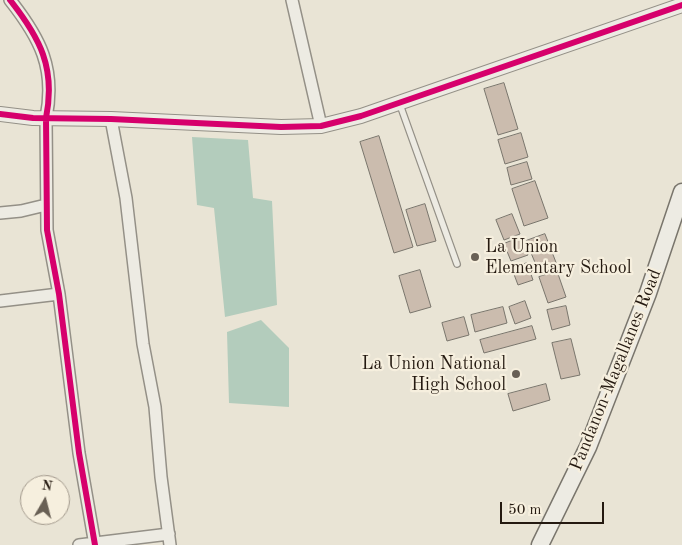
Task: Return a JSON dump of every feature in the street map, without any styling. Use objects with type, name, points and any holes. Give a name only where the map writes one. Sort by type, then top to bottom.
[{"type":"main road","name":"Pandanon-Magallanes Road","points":[[540,545],[588,447],[648,293],[682,192]]},
{"type":"street","points":[[10,0],[38,40],[46,63],[49,88],[46,118],[47,230],[59,294],[79,453],[95,544]]},
{"type":"street","points":[[292,0],[321,126]]},
{"type":"street","points":[[0,114],[46,118],[111,119],[245,126],[321,126],[361,116],[682,5]]},
{"type":"street","points":[[79,545],[130,540],[170,540],[161,477],[155,407],[143,344],[126,198],[111,119]]},
{"type":"street","points":[[0,213],[21,211],[46,205]]},
{"type":"street","points":[[0,301],[59,294]]},
{"type":"lane","points":[[399,102],[457,264]]},
{"type":"shaded area","points":[[192,137],[248,140],[253,198],[272,201],[277,305],[225,317],[214,208],[197,205]]},
{"type":"shaded area","points":[[261,320],[289,348],[289,407],[229,403],[227,332]]},
{"type":"building","points":[[504,83],[518,129],[498,135],[484,89]]},
{"type":"building","points":[[521,133],[528,157],[505,164],[498,140]]},
{"type":"building","points":[[379,136],[413,247],[394,253],[360,142]]},
{"type":"building","points":[[527,162],[532,179],[511,185],[507,168]]},
{"type":"building","points":[[535,181],[548,218],[524,226],[512,189]]},
{"type":"building","points":[[425,204],[436,241],[417,246],[406,210]]},
{"type":"building","points":[[512,214],[520,234],[504,240],[496,220]]},
{"type":"building","points":[[545,234],[557,265],[539,272],[526,241]]},
{"type":"building","points":[[521,237],[528,255],[511,261],[504,244]]},
{"type":"building","points":[[527,263],[533,280],[518,285],[512,269]]},
{"type":"building","points":[[420,270],[431,307],[410,313],[399,276]]},
{"type":"building","points":[[557,271],[566,297],[548,303],[539,277]]},
{"type":"building","points":[[525,301],[531,318],[515,324],[509,307]]},
{"type":"building","points":[[566,306],[570,325],[552,330],[547,310]]},
{"type":"building","points":[[503,307],[507,323],[475,332],[471,315]]},
{"type":"building","points":[[464,317],[469,335],[447,341],[442,323]]},
{"type":"building","points":[[532,326],[536,339],[484,353],[480,340]]},
{"type":"building","points":[[571,339],[580,375],[561,379],[552,343]]},
{"type":"building","points":[[546,384],[550,400],[513,411],[508,394]]},
{"type":"cycle path","points":[[10,0],[30,27],[43,54],[47,69],[49,84],[46,118],[47,230],[59,294],[79,453],[95,545]]},
{"type":"cycle path","points":[[0,114],[33,118],[111,119],[281,127],[321,126],[361,116],[682,5]]},
{"type":"place","name":"La Union Elementary School","points":[[475,257]]},
{"type":"place","name":"La Union National High School","points":[[516,374]]}]
